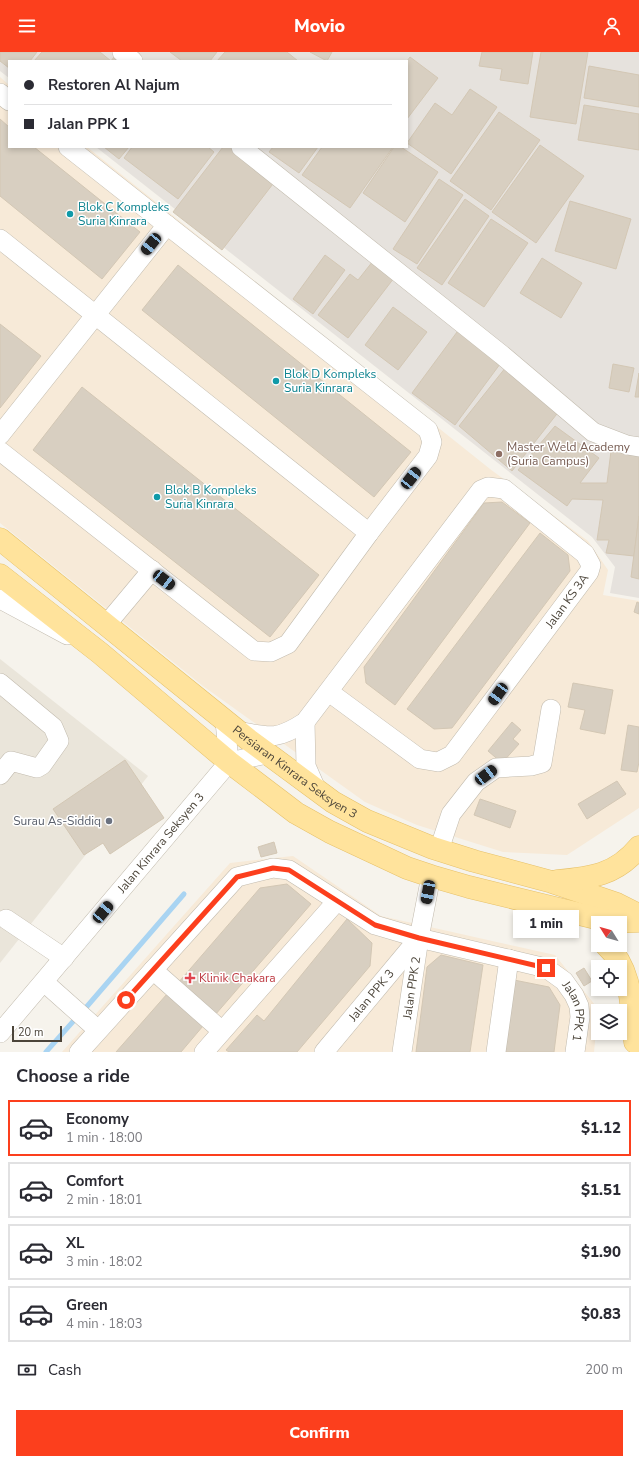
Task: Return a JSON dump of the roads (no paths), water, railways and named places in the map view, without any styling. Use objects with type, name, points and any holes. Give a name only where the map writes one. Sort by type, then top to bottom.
[{"type":"main road","name":"Persiaran Kinrara Seksyen 3","points":[[0,539],[231,726],[333,802],[366,821],[439,850],[552,882],[617,904],[639,915]]},
{"type":"main road","points":[[0,575],[100,653],[229,762],[296,813],[323,828],[372,853],[407,868],[431,876],[469,887],[612,922],[639,921]]},
{"type":"main road","points":[[552,882],[596,876],[616,867],[633,854],[639,847]]},
{"type":"main road","points":[[546,905],[580,923],[591,932]]},
{"type":"main road","points":[[613,952],[623,967],[629,984],[635,1047]]},
{"type":"main road","points":[[635,1047],[639,1008]]},
{"type":"street","points":[[122,52],[132,60]]},
{"type":"street","points":[[0,94],[8,100]]},
{"type":"street","points":[[0,451],[254,651],[271,652],[288,644],[369,533],[428,456],[432,442],[428,430],[69,148]]},
{"type":"street","points":[[242,148],[502,355],[593,432],[627,446],[639,447]]},
{"type":"street","points":[[0,435],[167,225]]},
{"type":"street","points":[[0,239],[369,533]]},
{"type":"street","name":"Jalan KS 3A","points":[[231,726],[270,737],[289,733],[305,722],[481,490],[488,487],[504,489],[586,554],[591,565],[589,572],[452,756],[438,762],[420,759],[329,692]]},
{"type":"street","points":[[106,625],[152,570]]},
{"type":"street","points":[[0,599],[100,653]]},
{"type":"street","points":[[0,683],[53,728],[59,741],[42,765],[37,768],[4,763]]},
{"type":"street","points":[[439,850],[451,814],[476,782],[496,768],[531,766],[542,762],[551,709]]},
{"type":"street","points":[[305,722],[306,766],[317,791]]},
{"type":"street","points":[[231,726],[229,762],[267,754]]},
{"type":"street","name":"Jalan Kinrara Seksyen 3","points":[[0,1033],[50,987],[64,958],[229,762]]},
{"type":"street","name":"Jalan PPK 1","points":[[79,1052],[93,1025],[153,970],[237,877],[273,868],[289,870],[375,925],[419,938],[546,968],[564,981],[574,995],[579,1006],[580,1017],[575,1052]]},
{"type":"street","name":"Jalan PPK 2","points":[[402,1052],[419,938],[431,876]]},
{"type":"street","points":[[204,1052],[337,901]]},
{"type":"street","points":[[2,920],[64,958]]},
{"type":"street","name":"Jalan PPK 3","points":[[324,1052],[419,938]]},
{"type":"street","points":[[496,1052],[509,959]]},
{"type":"street","points":[[153,970],[222,1031]]},
{"type":"street","points":[[50,987],[93,1025]]},
{"type":"waterway","points":[[83,1011],[184,894]]},
{"type":"waterway","points":[[46,1052],[77,1017]]},
{"type":"place","name":"Blok C Kompleks Suria Kinrara","points":[[70,214]]},
{"type":"place","name":"Blok D Kompleks Suria Kinrara","points":[[276,381]]},
{"type":"place","name":"Master Weld Academy (Suria Campus)","points":[[499,454]]},
{"type":"place","name":"Blok B Kompleks Suria Kinrara","points":[[157,497]]},
{"type":"place","name":"Surau As-Siddiq","points":[[109,821]]},
{"type":"place","name":"Klinik Chakara","points":[[190,978]]}]
